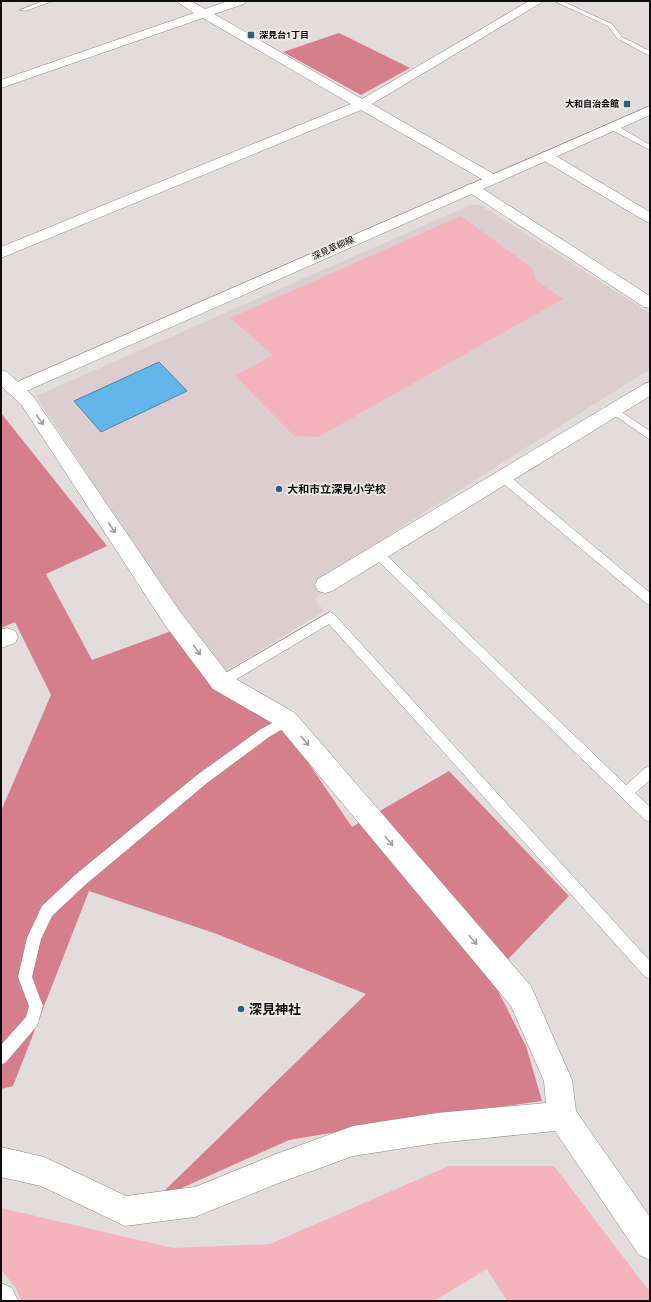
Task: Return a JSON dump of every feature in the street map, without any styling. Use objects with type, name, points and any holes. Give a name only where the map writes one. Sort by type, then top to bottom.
[{"type":"street","points":[[182,1],[492,179]]},
{"type":"street","points":[[1,84],[240,1]]},
{"type":"street","points":[[1,253],[363,104],[538,1]]},
{"type":"street","name":"深見草柳線","points":[[9,392],[650,110]]},
{"type":"street","points":[[546,156],[650,218]]},
{"type":"street","points":[[472,188],[650,303]]},
{"type":"street","points":[[1,376],[9,392],[27,400],[174,619],[221,682],[287,720],[521,996],[558,1080],[562,1116],[650,1244]]},
{"type":"street","points":[[325,585],[650,388]]},
{"type":"street","points":[[1,1162],[44,1172],[125,1211],[195,1202],[276,1169],[353,1141],[437,1128],[562,1116]]},
{"type":"lane","points":[[23,10],[50,1]]},
{"type":"lane","points":[[557,1],[610,25],[620,38],[650,54]]},
{"type":"lane","points":[[611,126],[650,148]]},
{"type":"lane","points":[[614,410],[650,436]]},
{"type":"lane","points":[[503,477],[650,600]]},
{"type":"lane","points":[[377,553],[650,816]]},
{"type":"lane","points":[[221,682],[330,617],[650,972]]},
{"type":"lane","points":[[1,1057],[32,1021],[36,1006],[25,977],[34,938],[47,911],[80,880],[202,780],[265,733],[287,720]]},
{"type":"lane","points":[[626,793],[650,772]]},
{"type":"shaded area","points":[[339,33],[410,68],[361,95],[283,52]]},
{"type":"shaded area","name":"大和市立深見小学校","points":[[471,205],[480,205],[650,313],[650,369],[315,582],[321,594],[315,599],[324,611],[225,672],[215,670],[36,396]]},
{"type":"shaded area","points":[[461,216],[532,268],[536,280],[563,299],[318,437],[294,436],[235,376],[273,355],[230,318]]},
{"type":"shaded area","points":[[1,413],[107,546],[46,574],[92,660],[177,629],[282,724],[352,827],[449,771],[569,896],[491,977],[526,1046],[542,1101],[418,1118],[289,1140],[155,1200],[366,994],[217,934],[89,891],[13,1086],[1,1089],[1,811],[51,695],[15,622],[1,628]]},
{"type":"shaded area","points":[[449,1166],[554,1166],[650,1292],[650,1301],[507,1301],[487,1269],[434,1301],[21,1301],[17,1290],[1,1269],[1,1208],[173,1248],[270,1244]]},
{"type":"water","points":[[159,362],[187,391],[101,432],[74,401]]},
{"type":"place","name":"深見台1丁目","points":[[251,35]]},
{"type":"place","name":"大和自治会館","points":[[627,104]]},
{"type":"place","name":"大和市立深見小学校","points":[[279,489]]},
{"type":"place","name":"深見神社","points":[[241,1009]]}]
